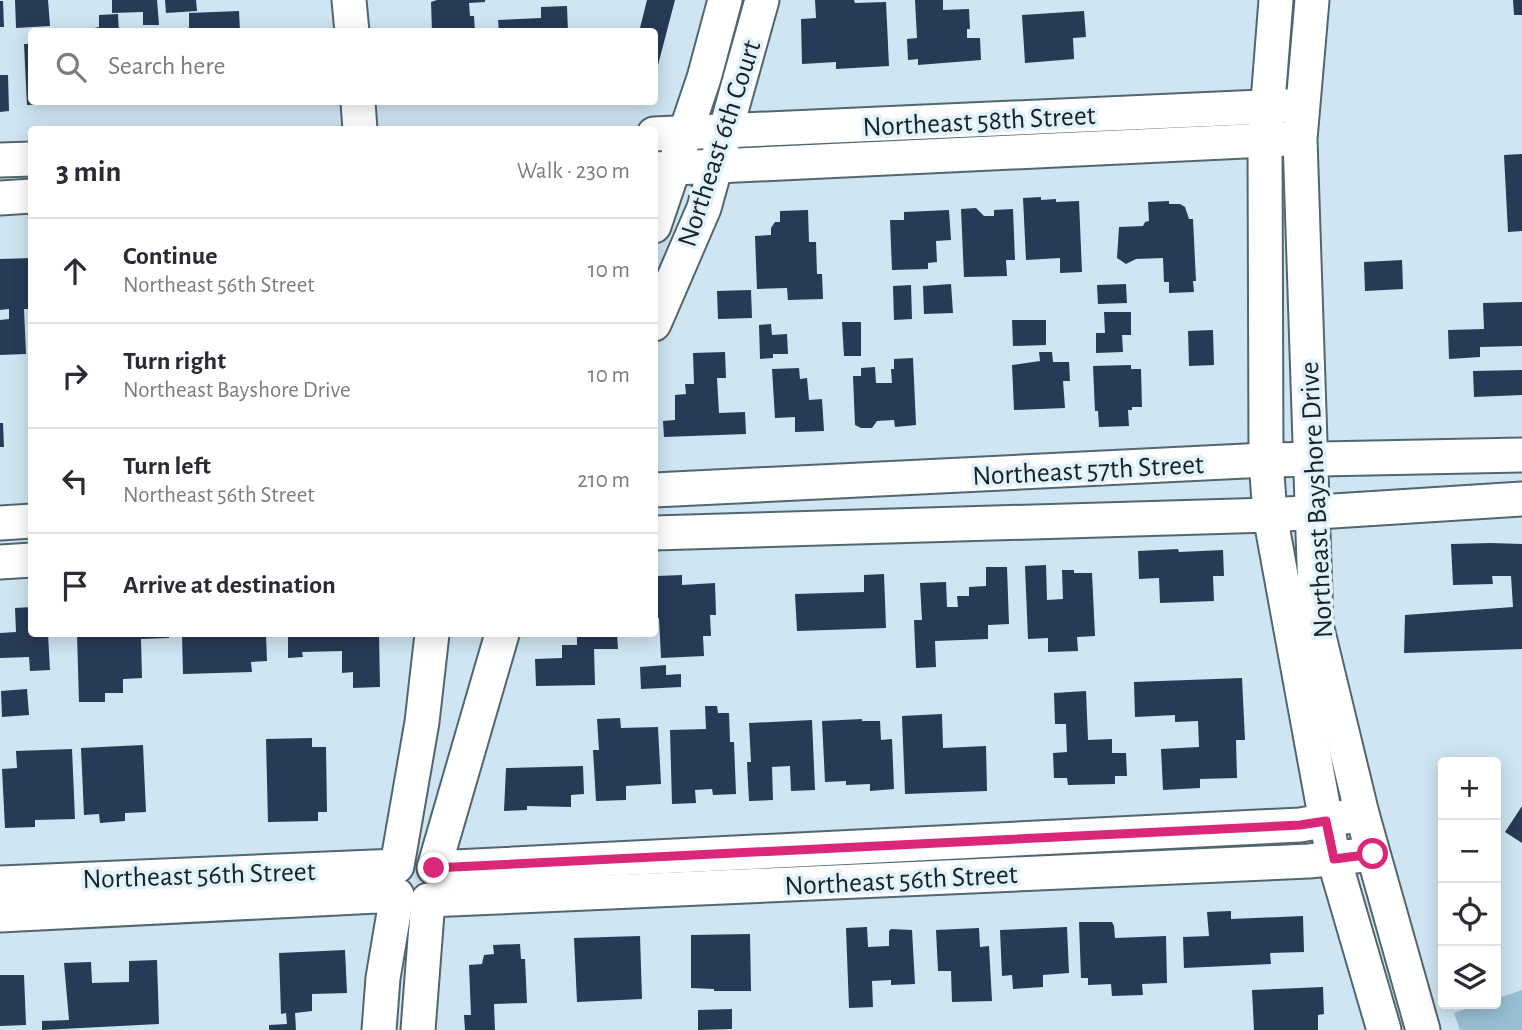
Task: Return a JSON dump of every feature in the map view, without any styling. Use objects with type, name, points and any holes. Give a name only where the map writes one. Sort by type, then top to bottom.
[{"type":"street","points":[[349,0],[352,28]]},
{"type":"street","name":"Northeast 6th Court","points":[[658,205],[669,134],[704,78],[725,0]]},
{"type":"street","name":"Northeast 6th Court","points":[[658,315],[704,208],[762,0]]},
{"type":"street","name":"Northeast Bayshore Drive","points":[[1276,0],[1265,140],[1266,460],[1270,515],[1334,859],[1384,1030]]},
{"type":"street","name":"Northeast Bayshore Drive","points":[[1312,0],[1300,139],[1317,624],[1362,814],[1423,1030]]},
{"type":"street","points":[[358,105],[360,126]]},
{"type":"street","name":"Northeast 58th Street","points":[[669,134],[1303,106]]},
{"type":"street","name":"Northeast 58th Street","points":[[665,169],[1300,139]]},
{"type":"street","points":[[0,160],[28,159]]},
{"type":"street","points":[[0,198],[28,197]]},
{"type":"street","name":"Northeast 57th Street","points":[[658,490],[1266,460],[1522,454]]},
{"type":"street","name":"Northeast 57th Street","points":[[658,533],[1270,515],[1522,499]]},
{"type":"street","points":[[0,523],[28,521]]},
{"type":"street","points":[[0,562],[28,560]]},
{"type":"street","points":[[418,1030],[414,882],[422,722],[432,637]]},
{"type":"street","points":[[380,1030],[383,978],[501,637]]},
{"type":"street","name":"Northeast 56th Street","points":[[0,915],[414,882],[1300,825],[1362,814]]},
{"type":"street","name":"Northeast 56th Street","points":[[0,883],[414,882],[1334,859],[1373,854]]},
{"type":"shaded area","points":[[1522,990],[1522,1030],[1460,1030],[1454,1013],[1466,1009],[1501,1009],[1501,997]]},
{"type":"building","points":[[15,0],[48,0],[50,26],[16,28]]},
{"type":"building","points":[[112,0],[157,0],[159,25],[143,25],[143,12],[112,13]]},
{"type":"building","points":[[165,0],[196,0],[197,11],[166,13]]},
{"type":"building","points":[[485,0],[469,3],[475,28],[432,28],[431,2]]},
{"type":"building","points":[[647,0],[675,0],[658,65],[658,28],[640,28]]},
{"type":"building","points":[[815,0],[886,2],[889,66],[836,69],[836,62],[802,64],[801,19],[816,18]]},
{"type":"building","points":[[915,0],[943,0],[943,10],[969,9],[970,29],[967,29],[967,38],[980,38],[981,60],[918,65],[918,59],[908,60],[907,39],[917,38]]},
{"type":"building","points":[[1513,0],[1522,0],[1522,15],[1514,15]]},
{"type":"building","points":[[0,1],[3,1],[4,27],[0,27]]},
{"type":"building","points":[[567,6],[568,28],[499,28],[498,20],[541,18],[541,7]]},
{"type":"building","points":[[239,11],[240,28],[189,28],[189,13]]},
{"type":"building","points":[[1084,11],[1086,37],[1073,38],[1074,59],[1025,63],[1022,15]]},
{"type":"building","points":[[118,14],[119,28],[94,28],[99,27],[99,15]]},
{"type":"building","points":[[24,44],[28,44],[27,105]]},
{"type":"building","points":[[0,75],[8,75],[9,111],[0,112]]},
{"type":"building","points":[[1522,154],[1522,231],[1508,232],[1504,155]]},
{"type":"building","points":[[1041,197],[1041,200],[1056,199],[1056,202],[1079,201],[1082,272],[1060,273],[1060,258],[1026,260],[1023,198]]},
{"type":"building","points":[[1169,201],[1169,204],[1185,207],[1189,219],[1193,219],[1196,281],[1193,281],[1194,292],[1169,293],[1169,282],[1164,282],[1163,258],[1136,259],[1126,264],[1117,258],[1119,227],[1143,226],[1149,221],[1148,202]]},
{"type":"building","points":[[976,208],[984,216],[994,216],[994,210],[1013,209],[1015,260],[1006,260],[1007,276],[964,277],[961,209]]},
{"type":"building","points":[[808,210],[809,242],[816,242],[817,274],[822,274],[823,299],[788,300],[787,288],[757,289],[755,236],[771,235],[775,222],[780,222],[780,211]]},
{"type":"building","points":[[949,210],[951,240],[936,241],[937,262],[928,263],[928,269],[892,270],[890,220],[904,220],[904,212]]},
{"type":"building","points":[[28,258],[28,309],[24,309],[26,354],[0,355],[0,320],[9,319],[9,309],[0,310],[0,259]]},
{"type":"building","points":[[1402,260],[1403,289],[1365,291],[1364,262]]},
{"type":"building","points":[[951,284],[953,313],[924,314],[923,286]]},
{"type":"building","points":[[1126,284],[1127,303],[1098,304],[1097,285]]},
{"type":"building","points":[[911,285],[912,319],[894,320],[893,286]]},
{"type":"building","points":[[751,290],[752,318],[718,319],[717,291]]},
{"type":"building","points":[[1522,302],[1522,346],[1480,347],[1480,357],[1449,359],[1448,330],[1484,329],[1483,303]]},
{"type":"building","points":[[1104,312],[1131,312],[1131,335],[1122,335],[1123,352],[1096,353],[1096,333],[1105,333]]},
{"type":"building","points":[[1012,320],[1046,320],[1046,345],[1013,346]]},
{"type":"building","points":[[842,322],[861,322],[861,356],[844,356]]},
{"type":"building","points":[[771,324],[772,335],[787,334],[788,354],[773,354],[773,358],[760,359],[759,325]]},
{"type":"building","points":[[1213,330],[1214,365],[1189,366],[1188,331]]},
{"type":"building","points":[[725,352],[726,378],[717,378],[719,413],[745,412],[746,434],[664,437],[663,421],[675,420],[675,395],[686,394],[685,384],[694,384],[693,353]]},
{"type":"building","points":[[1039,352],[1052,352],[1053,362],[1069,362],[1070,381],[1063,381],[1065,408],[1014,410],[1012,365],[1040,361]]},
{"type":"building","points":[[913,358],[916,425],[895,427],[894,420],[877,421],[872,428],[855,425],[853,376],[861,376],[861,368],[875,367],[876,383],[892,383],[891,369],[894,369],[894,359]]},
{"type":"building","points":[[1131,365],[1131,369],[1141,369],[1142,407],[1128,410],[1129,426],[1099,427],[1098,411],[1095,411],[1093,366]]},
{"type":"building","points":[[799,368],[800,379],[807,378],[809,400],[822,399],[824,431],[795,432],[795,417],[775,418],[772,369]]},
{"type":"building","points":[[1522,370],[1522,395],[1474,397],[1473,371]]},
{"type":"building","points":[[0,423],[3,423],[4,447],[0,447]]},
{"type":"building","points":[[1451,544],[1522,544],[1522,649],[1404,653],[1405,615],[1513,607],[1511,576],[1492,576],[1493,584],[1453,585]]},
{"type":"building","points":[[1178,549],[1179,552],[1223,550],[1224,576],[1213,576],[1214,601],[1160,603],[1159,578],[1139,579],[1138,551]]},
{"type":"building","points":[[1046,565],[1047,600],[1063,599],[1062,570],[1092,573],[1095,636],[1077,637],[1078,651],[1048,652],[1048,638],[1028,639],[1025,566]]},
{"type":"building","points":[[986,567],[1007,567],[1009,624],[988,625],[988,639],[935,641],[936,667],[916,668],[914,620],[922,620],[920,583],[946,582],[947,607],[958,607],[957,596],[969,596],[969,587],[986,586]]},
{"type":"building","points":[[884,574],[886,628],[797,631],[795,594],[864,592],[864,575]]},
{"type":"building","points":[[682,575],[682,585],[715,583],[716,615],[710,615],[711,636],[703,636],[704,656],[661,658],[658,576]]},
{"type":"building","points":[[28,607],[28,637],[48,637],[50,670],[30,671],[29,657],[0,658],[0,633],[16,632],[15,608]]},
{"type":"building","points":[[77,637],[169,637],[141,639],[142,678],[123,679],[123,693],[105,693],[105,702],[79,702]]},
{"type":"building","points":[[182,637],[266,637],[267,661],[251,662],[252,672],[183,674]]},
{"type":"building","points":[[288,637],[379,637],[380,687],[353,688],[353,672],[342,673],[342,651],[302,652],[303,657],[288,658]]},
{"type":"building","points":[[577,637],[617,637],[618,649],[594,649],[595,685],[536,686],[535,659],[562,658],[562,645],[577,645]]},
{"type":"building","points":[[666,665],[666,675],[681,674],[681,687],[641,689],[640,667]]},
{"type":"building","points":[[1242,678],[1245,740],[1236,740],[1237,778],[1200,779],[1200,788],[1163,790],[1161,749],[1199,747],[1198,721],[1175,722],[1175,715],[1135,717],[1134,682]]},
{"type":"building","points":[[27,689],[29,715],[2,717],[1,691]]},
{"type":"building","points":[[1086,691],[1088,740],[1112,739],[1112,753],[1126,753],[1127,776],[1115,776],[1115,784],[1068,785],[1067,778],[1054,778],[1053,753],[1067,752],[1066,724],[1055,724],[1054,693]]},
{"type":"building","points":[[705,706],[717,706],[718,713],[729,713],[730,742],[734,742],[736,794],[713,795],[712,789],[695,790],[696,803],[672,804],[670,730],[706,729]]},
{"type":"building","points":[[942,714],[943,748],[986,746],[987,791],[905,794],[902,716]]},
{"type":"building","points":[[620,718],[621,728],[658,727],[661,784],[626,786],[626,800],[596,801],[593,750],[599,750],[597,719]]},
{"type":"building","points":[[812,720],[815,790],[791,791],[790,766],[772,767],[773,800],[749,801],[749,723]]},
{"type":"building","points":[[822,721],[880,721],[881,740],[892,739],[894,789],[870,791],[870,784],[825,782]]},
{"type":"building","points":[[312,738],[312,747],[326,747],[327,812],[318,812],[318,821],[268,822],[266,739]]},
{"type":"building","points":[[143,745],[146,812],[125,813],[125,821],[100,823],[99,814],[84,815],[81,748]]},
{"type":"building","points":[[72,749],[75,819],[35,820],[35,827],[5,828],[2,769],[17,768],[16,751]]},
{"type":"building","points":[[583,766],[584,794],[571,795],[571,807],[527,806],[527,810],[504,811],[506,768]]},
{"type":"building","points":[[1522,806],[1522,843],[1505,832]]},
{"type":"building","points":[[1231,911],[1231,919],[1303,916],[1304,952],[1270,953],[1271,964],[1184,968],[1183,937],[1209,936],[1207,912]]},
{"type":"building","points":[[1079,922],[1112,922],[1115,938],[1166,936],[1167,983],[1142,984],[1143,995],[1112,996],[1111,984],[1088,985],[1088,978],[1081,978]]},
{"type":"building","points":[[867,927],[868,947],[889,946],[891,929],[912,930],[915,984],[891,985],[891,980],[872,981],[873,1007],[849,1008],[846,928]]},
{"type":"building","points":[[1067,927],[1069,973],[1043,975],[1043,987],[1013,989],[1012,975],[1002,976],[1000,930]]},
{"type":"building","points":[[979,928],[980,947],[989,946],[992,1001],[952,1002],[951,971],[938,971],[936,930]]},
{"type":"building","points":[[750,934],[751,991],[691,988],[691,935]]},
{"type":"building","points":[[640,936],[642,999],[577,1002],[574,938]]},
{"type":"building","points":[[520,944],[521,959],[525,959],[527,1003],[494,1004],[495,1030],[465,1030],[464,1015],[471,1015],[469,965],[482,964],[484,955],[494,954],[493,945]]},
{"type":"building","points":[[345,950],[347,993],[312,994],[312,1011],[295,1013],[296,1030],[269,1030],[269,1025],[287,1024],[286,1013],[281,1014],[279,953]]},
{"type":"building","points":[[157,960],[159,1024],[42,1030],[42,1021],[69,1020],[64,963],[91,962],[92,983],[129,982],[129,961]]},
{"type":"building","points":[[0,975],[24,975],[26,1025],[0,1026]]},
{"type":"building","points":[[1323,987],[1324,1014],[1318,1015],[1318,1030],[1254,1030],[1252,990]]},
{"type":"building","points":[[732,1009],[732,1029],[698,1030],[698,1010]]},
{"type":"route","points":[[434,868],[1300,825],[1326,821],[1334,859],[1373,854]]}]
